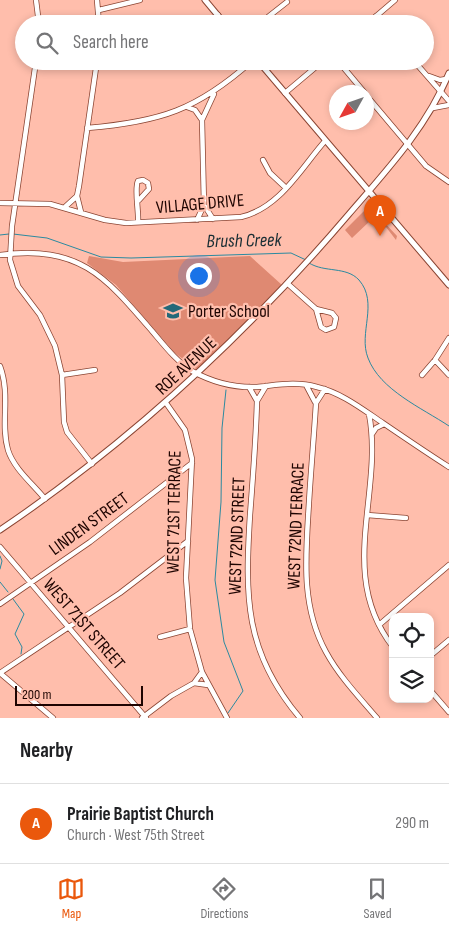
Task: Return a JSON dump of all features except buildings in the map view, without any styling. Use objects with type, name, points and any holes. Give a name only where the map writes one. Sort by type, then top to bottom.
[{"type":"main road","points":[[205,0],[218,15]]},
{"type":"main road","points":[[266,70],[449,285]]},
{"type":"main road","name":"ROE AVENUE","points":[[0,530],[92,464],[166,403],[199,374],[288,284],[407,144],[433,108],[449,73]]},
{"type":"street","points":[[36,0],[38,15]]},
{"type":"street","points":[[97,0],[99,15]]},
{"type":"street","points":[[99,10],[140,0]]},
{"type":"street","points":[[377,15],[395,0]]},
{"type":"street","points":[[270,15],[286,2]]},
{"type":"street","points":[[35,70],[10,254],[16,281],[48,330],[62,375],[65,427],[72,442],[92,464]]},
{"type":"street","points":[[81,212],[76,196],[96,70]]},
{"type":"street","points":[[87,128],[136,122],[186,107],[215,93],[242,70]]},
{"type":"street","points":[[285,92],[311,70]]},
{"type":"street","points":[[345,70],[358,85]]},
{"type":"street","points":[[422,70],[449,101]]},
{"type":"street","points":[[425,74],[433,78],[446,79]]},
{"type":"street","points":[[197,220],[204,206],[202,120],[215,93]]},
{"type":"street","points":[[374,105],[426,166],[449,182]]},
{"type":"street","points":[[433,108],[449,105]]},
{"type":"street","points":[[186,107],[196,110],[202,120]]},
{"type":"street","name":"VILLAGE DRIVE","points":[[0,203],[16,202],[65,207],[105,220],[138,222],[233,218],[253,213],[275,199],[325,141]]},
{"type":"street","points":[[263,160],[270,173],[286,188]]},
{"type":"street","points":[[65,207],[76,196]]},
{"type":"street","name":"VILLAGE DRIVE","points":[[138,222],[139,200]]},
{"type":"street","points":[[204,206],[213,219]]},
{"type":"street","points":[[0,255],[32,252],[70,259],[97,274],[115,288],[176,358],[199,374],[222,383],[249,387],[284,383],[306,384],[325,389],[347,399],[449,467]]},
{"type":"street","points":[[288,284],[316,309],[332,313],[336,318],[334,327],[326,330],[321,327],[316,309]]},
{"type":"street","points":[[422,375],[435,360],[449,338]]},
{"type":"street","points":[[435,360],[449,375]]},
{"type":"street","points":[[0,366],[6,395],[4,428],[8,450],[16,465],[45,499]]},
{"type":"street","points":[[62,375],[95,370]]},
{"type":"street","points":[[306,384],[316,403]]},
{"type":"street","name":"WEST 72ND STREET","points":[[266,386],[257,401],[247,565],[248,607],[254,636],[267,669],[300,718]]},
{"type":"street","points":[[249,387],[257,401]]},
{"type":"street","name":"WEST 72ND TERRACE","points":[[325,389],[320,394],[316,403],[306,553],[306,582],[309,607],[319,639],[331,660],[377,718]]},
{"type":"street","name":"WEST 71ST TERRACE","points":[[166,403],[185,430],[190,443],[192,463],[186,593],[190,629],[202,672],[227,718]]},
{"type":"street","points":[[369,414],[372,435],[364,568],[368,597],[374,615],[389,641]]},
{"type":"street","points":[[372,435],[376,428],[384,424]]},
{"type":"street","name":"LINDEN STREET","points":[[0,604],[90,542],[192,463]]},
{"type":"street","points":[[367,515],[406,518]]},
{"type":"street","points":[[53,718],[0,673],[69,628],[188,541]]},
{"type":"street","name":"WEST 71ST STREET","points":[[0,547],[144,717]]},
{"type":"street","points":[[379,625],[449,565]]},
{"type":"street","points":[[374,615],[388,616]]},
{"type":"street","points":[[160,637],[190,629]]},
{"type":"street","points":[[434,653],[449,640]]},
{"type":"street","points":[[144,717],[171,696],[194,683],[202,672]]},
{"type":"street","points":[[194,683],[208,685]]},
{"type":"street","points":[[434,695],[449,712]]},
{"type":"shaded area","points":[[369,206],[397,236],[396,240],[386,227],[381,231],[371,220],[352,238],[345,230]]},
{"type":"shaded area","points":[[89,256],[123,262],[250,256],[282,285],[202,366],[196,369],[175,353],[116,285],[87,263]]},
{"type":"waterway","name":"Brush Creek","points":[[0,235],[9,234]]},
{"type":"waterway","name":"Brush Creek","points":[[13,234],[47,238],[101,257],[131,258],[291,253],[306,260]]},
{"type":"waterway","name":"Brush Creek","points":[[309,263],[322,268],[348,273],[359,280],[365,289],[367,298],[365,338],[368,358],[374,369],[392,389],[449,426]]},
{"type":"waterway","points":[[226,390],[222,428],[221,502],[215,580],[224,642],[243,691],[228,713]]},
{"type":"waterway","points":[[0,556],[2,561],[0,569]]},
{"type":"waterway","points":[[0,582],[8,592]]},
{"type":"waterway","points":[[13,599],[24,614],[15,634],[22,647],[21,654]]},
{"type":"place","name":"Prairie Baptist Church","points":[[380,236]]},
{"type":"place","name":"Porter School","points":[[173,311]]}]
